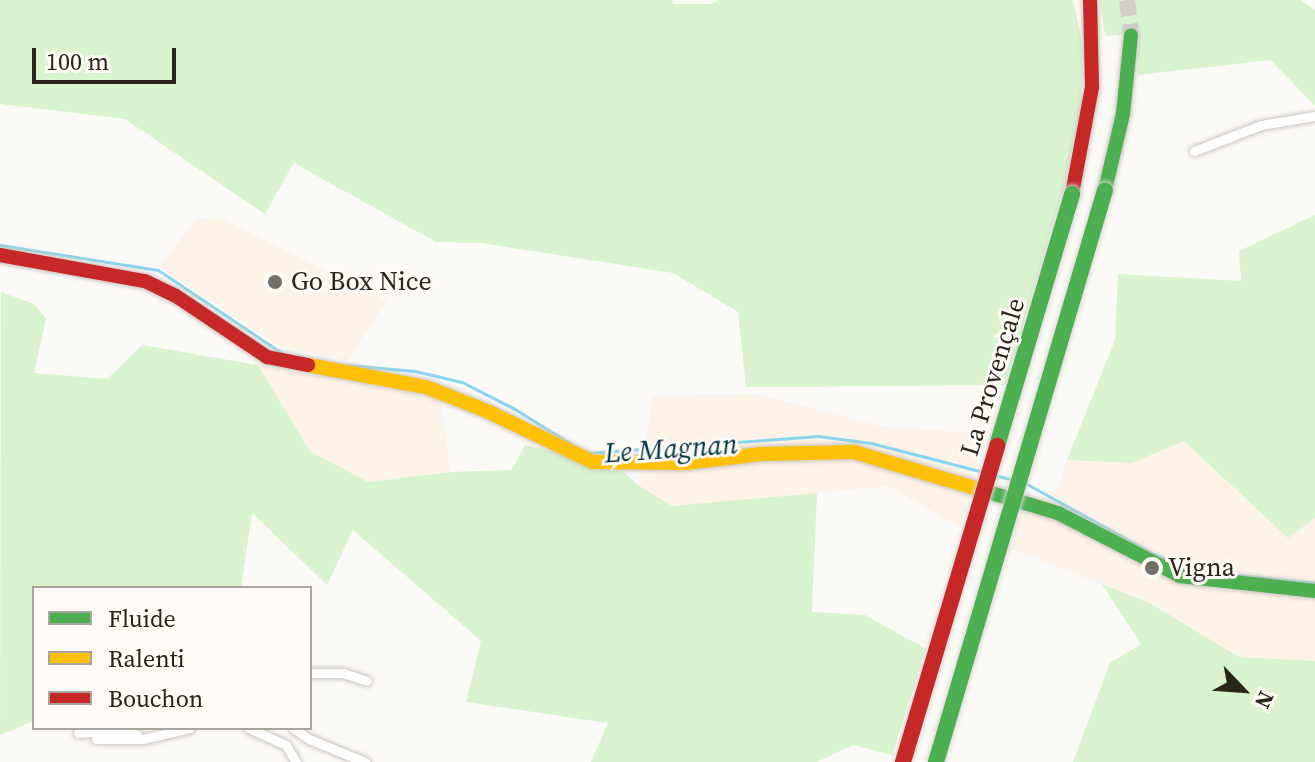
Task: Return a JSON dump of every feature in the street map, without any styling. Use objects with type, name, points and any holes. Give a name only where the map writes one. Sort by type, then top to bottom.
[{"type":"main road","name":"La Provençale","points":[[903,762],[1072,194],[1091,101],[1090,0]]},
{"type":"main road","name":"La Provençale","points":[[936,762],[1105,190],[1123,114],[1131,35]]},
{"type":"main road","points":[[0,255],[145,281],[176,296],[267,357],[426,387],[489,412],[593,462],[686,463],[810,451],[854,452],[1058,513],[1180,576],[1315,591]]},
{"type":"street","points":[[1194,151],[1261,125],[1315,116]]},
{"type":"street","points":[[312,673],[343,673],[367,681]]},
{"type":"street","points":[[78,733],[118,730],[143,739]]},
{"type":"street","points":[[96,739],[143,739],[181,730]]},
{"type":"street","points":[[252,730],[286,745],[296,762]]},
{"type":"street","points":[[296,730],[309,739],[365,762]]},
{"type":"shaded area","points":[[219,217],[387,301],[347,361],[279,346],[159,267],[197,218]]},
{"type":"shaded area","points":[[258,365],[441,399],[450,472],[368,482],[310,451]]},
{"type":"shaded area","points":[[757,394],[879,426],[984,434],[960,527],[888,486],[672,507],[638,485],[653,395]]},
{"type":"shaded area","points":[[1184,441],[1288,538],[1315,518],[1315,661],[1239,657],[1148,602],[1012,549],[1021,508],[1058,488],[1067,460],[1132,463]]},
{"type":"green space","points":[[0,0],[672,0],[673,4],[712,4],[718,0],[1073,0],[1083,46],[1081,104],[1063,192],[1005,385],[746,387],[738,312],[673,273],[481,243],[436,242],[294,163],[265,214],[125,119],[0,104]]},
{"type":"green space","points":[[1100,0],[1301,0],[1315,10],[1315,106],[1271,60],[1138,75],[1139,33],[1126,30],[1121,35],[1105,36]]},
{"type":"green space","points":[[1315,215],[1315,518],[1288,538],[1184,441],[1132,463],[1067,460],[1115,340],[1118,274],[1241,281],[1239,251]]},
{"type":"green space","points":[[1,292],[34,304],[46,319],[34,373],[107,379],[142,345],[258,365],[310,451],[368,482],[450,472],[511,470],[525,445],[621,469],[638,485],[672,506],[817,493],[812,612],[865,615],[926,649],[892,755],[853,745],[817,762],[591,762],[608,723],[466,702],[481,641],[353,530],[327,585],[252,513],[241,586],[32,586],[32,722],[0,735]]},
{"type":"green space","points":[[1102,584],[1148,602],[1239,657],[1315,661],[1315,762],[1073,762],[1110,663],[1141,644]]},
{"type":"waterway","name":"Le Magnan","points":[[0,245],[158,270],[282,353]]},
{"type":"waterway","name":"Le Magnan","points":[[348,365],[415,371],[462,382],[513,408],[571,444]]},
{"type":"waterway","name":"Le Magnan","points":[[588,453],[818,436],[871,443],[983,472]]},
{"type":"waterway","name":"Le Magnan","points":[[994,475],[1014,480]]},
{"type":"waterway","name":"Le Magnan","points":[[1025,483],[1152,553],[1188,569],[1204,572]]},
{"type":"waterway","name":"Le Magnan","points":[[1219,573],[1315,583]]},
{"type":"tunnel","points":[[1127,0],[1131,35]]},
{"type":"traffic: fast","points":[[1105,190],[1123,114],[1131,35]]},
{"type":"traffic: fast","points":[[936,762],[1105,190]]},
{"type":"traffic: fast","points":[[997,446],[1072,194]]},
{"type":"traffic: fast","points":[[975,488],[1058,513],[1180,576],[1315,591]]},
{"type":"traffic: slow","points":[[308,365],[426,387],[489,412],[593,462],[686,463],[761,454],[854,452],[975,488]]},
{"type":"traffic: jam","points":[[1072,194],[1092,87],[1090,0]]},
{"type":"traffic: jam","points":[[0,255],[145,281],[176,296],[267,357],[308,365]]},
{"type":"traffic: jam","points":[[903,762],[997,446]]},
{"type":"place","name":"Go Box Nice","points":[[275,282]]},
{"type":"place","name":"Vigna","points":[[1152,568]]}]
